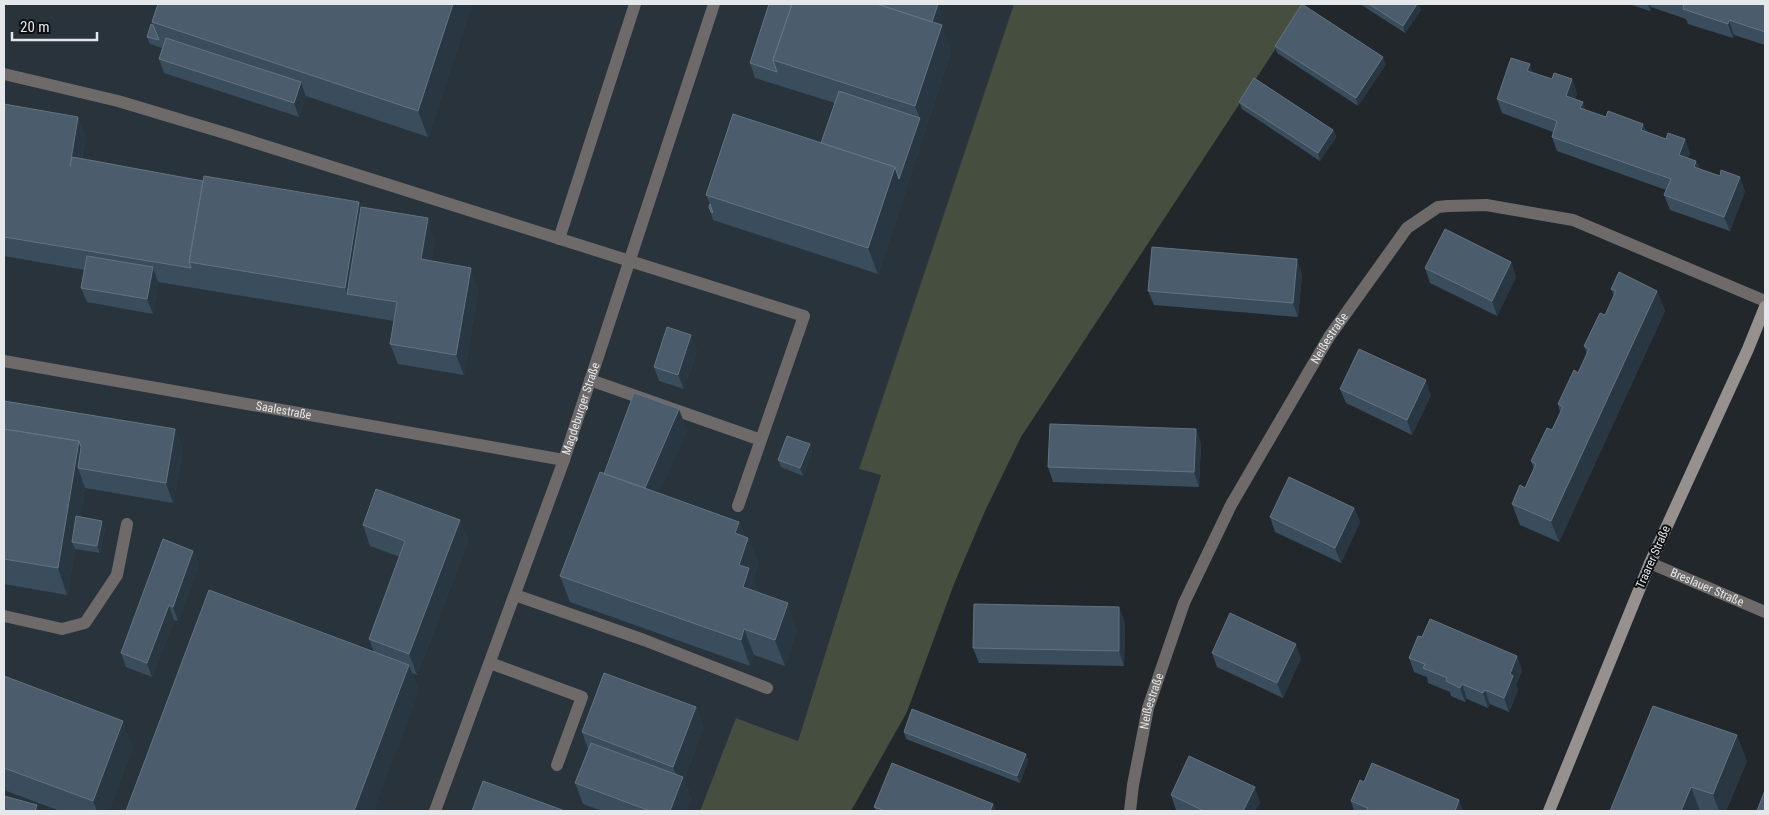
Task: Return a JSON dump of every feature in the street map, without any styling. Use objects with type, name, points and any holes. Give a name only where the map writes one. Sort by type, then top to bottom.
[{"type":"street","points":[[559,239],[635,4]]},
{"type":"street","name":"Magdeburger Straße","points":[[435,811],[564,460],[714,4]]},
{"type":"street","points":[[4,74],[137,106],[804,316],[738,506]]},
{"type":"street","name":"Neißestraße","points":[[1130,811],[1133,785],[1148,708],[1184,603],[1226,514],[1329,337],[1407,228],[1438,207],[1448,206],[1486,205],[1573,220],[1765,301]]},
{"type":"street","name":"Traarer Straße","points":[[1548,811],[1650,563],[1748,349],[1765,307]]},
{"type":"street","name":"Saalestraße","points":[[4,361],[564,460]]},
{"type":"street","points":[[590,380],[761,440]]},
{"type":"street","points":[[4,616],[62,629],[85,624],[117,575],[128,524]]},
{"type":"street","name":"Breslauer Straße","points":[[1650,563],[1765,612]]},
{"type":"street","points":[[515,595],[644,640],[767,688]]},
{"type":"street","points":[[490,663],[582,697],[557,765]]},
{"type":"shaded area","points":[[4,4],[1016,4],[859,469],[881,475],[798,741],[736,718],[700,811],[4,811]]},
{"type":"green space","points":[[1014,4],[1305,4],[1021,437],[985,511],[954,584],[907,712],[851,811],[700,811],[736,718],[798,741],[881,475],[859,469]]},
{"type":"building","points":[[158,4],[453,4],[418,111],[152,22]]},
{"type":"building","points":[[769,4],[792,4],[773,60],[777,72],[750,63]]},
{"type":"building","points":[[792,4],[877,4],[942,25],[915,106],[773,60]]},
{"type":"building","points":[[877,4],[938,4],[932,22]]},
{"type":"building","points":[[1302,4],[1383,57],[1356,98],[1275,46]]},
{"type":"building","points":[[1369,4],[1417,4],[1403,26]]},
{"type":"building","points":[[1679,4],[1765,4],[1765,32],[1729,20],[1728,24],[1683,9],[1684,5]]},
{"type":"building","points":[[151,24],[153,25],[159,40],[147,37]]},
{"type":"building","points":[[166,38],[301,82],[294,103],[159,59]]},
{"type":"building","points":[[1511,58],[1530,64],[1527,71],[1552,79],[1554,73],[1572,79],[1566,96],[1583,102],[1580,108],[1606,117],[1608,111],[1643,124],[1641,130],[1666,139],[1668,133],[1685,139],[1679,155],[1696,161],[1694,167],[1720,176],[1721,170],[1740,177],[1724,217],[1664,195],[1671,179],[1552,137],[1557,121],[1497,99]]},
{"type":"building","points":[[1254,78],[1333,130],[1318,153],[1239,102]]},
{"type":"building","points":[[839,91],[920,118],[899,179],[895,167],[821,143]]},
{"type":"building","points":[[4,104],[78,117],[70,166],[72,157],[203,181],[189,262],[191,268],[4,237]]},
{"type":"building","points":[[733,114],[895,167],[868,248],[706,195]]},
{"type":"building","points":[[204,176],[359,202],[345,288],[189,262]]},
{"type":"building","points":[[361,207],[428,218],[421,259],[471,268],[456,355],[390,344],[397,302],[347,294]]},
{"type":"building","points":[[1445,229],[1511,262],[1492,301],[1425,268]]},
{"type":"building","points":[[1152,247],[1297,259],[1293,303],[1148,291]]},
{"type":"building","points":[[87,256],[153,267],[147,299],[81,288]]},
{"type":"building","points":[[1619,272],[1657,291],[1551,521],[1512,504],[1520,485],[1525,488],[1536,464],[1531,461],[1547,428],[1552,430],[1563,407],[1558,404],[1574,370],[1578,373],[1589,349],[1584,346],[1600,313],[1605,315],[1616,291],[1611,289]]},
{"type":"building","points":[[667,327],[691,335],[678,375],[654,367]]},
{"type":"building","points":[[1359,349],[1426,380],[1407,420],[1340,389]]},
{"type":"building","points":[[634,393],[679,409],[645,488],[604,474]]},
{"type":"building","points":[[4,401],[175,429],[166,483],[78,468],[81,447],[79,441],[4,429]]},
{"type":"building","points":[[1050,424],[1196,429],[1194,472],[1048,467]]},
{"type":"building","points":[[4,429],[79,441],[58,568],[4,559]]},
{"type":"building","points":[[787,436],[810,444],[800,468],[778,460]]},
{"type":"building","points":[[600,472],[739,522],[735,533],[748,538],[739,565],[749,568],[743,587],[788,603],[775,640],[744,629],[741,640],[560,576]]},
{"type":"building","points":[[1289,477],[1354,508],[1335,548],[1270,517]]},
{"type":"building","points":[[376,489],[460,520],[409,654],[369,639],[405,541],[363,525]]},
{"type":"building","points":[[76,516],[102,521],[97,546],[72,542]]},
{"type":"building","points":[[163,539],[193,551],[173,607],[169,605],[147,663],[121,653]]},
{"type":"building","points":[[209,590],[409,665],[354,811],[126,811]]},
{"type":"building","points":[[974,604],[1119,607],[1119,651],[973,648]]},
{"type":"building","points":[[1230,613],[1296,644],[1277,683],[1212,653]]},
{"type":"building","points":[[1430,619],[1517,656],[1510,674],[1513,676],[1504,698],[1485,690],[1483,693],[1462,684],[1460,688],[1446,681],[1447,678],[1423,668],[1425,664],[1409,658],[1418,636],[1422,637]]},
{"type":"building","points":[[604,673],[696,707],[673,767],[582,732]]},
{"type":"building","points":[[4,676],[123,721],[93,801],[4,768]]},
{"type":"building","points":[[1653,706],[1737,735],[1713,794],[1691,787],[1681,811],[1610,811]]},
{"type":"building","points":[[912,709],[1026,754],[1017,776],[904,732]]},
{"type":"building","points":[[591,743],[683,777],[670,811],[650,811],[575,783]]},
{"type":"building","points":[[1189,756],[1255,787],[1243,811],[1204,811],[1171,795]]},
{"type":"building","points":[[892,763],[993,804],[990,811],[886,811],[874,807]]},
{"type":"building","points":[[1372,763],[1459,800],[1455,811],[1366,811],[1368,808],[1351,801],[1360,780],[1364,782]]},
{"type":"building","points":[[483,781],[565,811],[472,811]]},
{"type":"building","points":[[1765,790],[1765,811],[1757,811]]},
{"type":"building","points":[[4,796],[37,805],[35,811],[4,811]]}]
